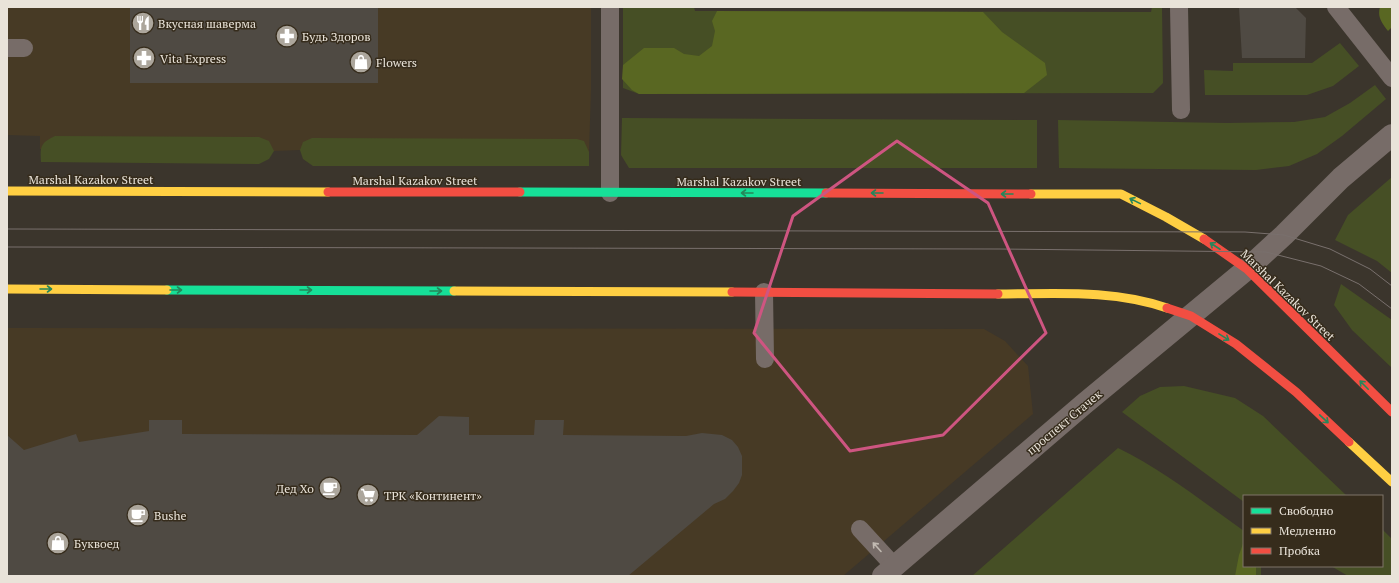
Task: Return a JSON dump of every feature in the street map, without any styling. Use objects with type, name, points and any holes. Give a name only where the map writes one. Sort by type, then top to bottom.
[{"type":"street","name":"проспект Стачек","points":[[888,571],[1084,404],[1247,269],[1284,235],[1341,178],[1392,135]]},
{"type":"street","name":"Marshal Kazakov Street","points":[[7,191],[1121,194],[1194,232],[1247,269],[1392,412]]},
{"type":"street","points":[[7,289],[1098,294],[1150,302],[1192,316],[1236,344],[1296,392],[1392,482]]},
{"type":"lane","points":[[610,7],[610,193]]},
{"type":"lane","points":[[1179,7],[1181,110]]},
{"type":"lane","points":[[1336,7],[1392,78]]},
{"type":"lane","points":[[764,292],[765,359]]},
{"type":"lane","points":[[860,529],[888,571]]},
{"type":"highlighted area","points":[[897,141],[988,203],[1046,333],[943,435],[850,451],[754,333],[793,216]]},
{"type":"shaded area","points":[[7,7],[591,7],[589,152],[40,149],[40,136],[7,135]]},
{"type":"shaded area","points":[[7,328],[984,329],[1005,341],[1028,366],[1033,414],[843,576],[7,576]]},
{"type":"green space","points":[[623,7],[694,7],[695,11],[1151,12],[1152,7],[1162,7],[1163,83],[1153,93],[639,94],[623,88]]},
{"type":"green space","points":[[1380,7],[1392,7],[1392,27],[1388,31],[1382,23],[1380,17]]},
{"type":"green space","points":[[717,11],[983,12],[1002,32],[1045,63],[1047,75],[1024,93],[639,94],[632,90],[622,79],[623,65],[644,48],[674,48],[684,54],[699,56],[712,46],[715,31],[712,21]]},
{"type":"green space","points":[[1340,43],[1359,66],[1333,86],[1307,95],[1205,95],[1204,70],[1233,71],[1233,63],[1312,63]]},
{"type":"green space","points":[[1375,85],[1386,99],[1342,136],[1317,154],[1289,166],[1256,170],[1059,168],[1058,120],[1227,123],[1294,122],[1325,117],[1350,103]]},
{"type":"green space","points":[[622,118],[1037,120],[1037,168],[629,168],[621,155]]},
{"type":"green space","points":[[55,136],[259,137],[269,141],[274,151],[269,159],[259,164],[41,162],[42,146],[46,141]]},
{"type":"green space","points":[[312,138],[577,139],[584,141],[589,152],[589,166],[313,166],[303,159],[300,150],[303,142]]},
{"type":"green space","points":[[1392,177],[1392,273],[1377,261],[1335,240],[1348,215]]},
{"type":"green space","points":[[1341,284],[1392,320],[1392,368],[1352,330],[1334,305]]},
{"type":"green space","points":[[1184,386],[1235,398],[1263,416],[1346,495],[1243,495],[1243,501],[1122,412],[1140,396],[1160,387]]},
{"type":"green space","points":[[1118,448],[1167,476],[1243,530],[1243,567],[1261,567],[1261,576],[972,576]]},
{"type":"green space","points":[[1383,530],[1392,539],[1392,576],[1348,576],[1333,567],[1383,567]]},
{"type":"green space","points":[[1243,544],[1243,567],[1256,567],[1256,576],[1235,576]]},
{"type":"building","points":[[130,7],[378,7],[378,83],[130,83]]},
{"type":"building","points":[[1239,7],[1295,7],[1306,18],[1305,58],[1242,58]]},
{"type":"building","name":"ТРК «Континент»","points":[[439,416],[469,417],[469,435],[534,435],[535,420],[564,420],[563,435],[686,436],[702,433],[722,435],[732,440],[738,447],[742,456],[742,475],[739,483],[725,499],[714,504],[628,576],[7,576],[7,435],[24,450],[76,434],[79,442],[149,431],[149,420],[182,420],[182,434],[417,435]]},
{"type":"tram line","points":[[7,229],[1245,232],[1284,235],[1330,249],[1370,269],[1392,286]]},
{"type":"tram line","points":[[7,247],[1000,249],[1266,252],[1321,266],[1359,284],[1392,309]]},
{"type":"traffic: fast","points":[[520,192],[826,193]]},
{"type":"traffic: fast","points":[[167,290],[454,291]]},
{"type":"traffic: slow","points":[[7,191],[328,192]]},
{"type":"traffic: slow","points":[[1031,194],[1121,194],[1166,217],[1204,239]]},
{"type":"traffic: slow","points":[[7,289],[167,290]]},
{"type":"traffic: slow","points":[[454,291],[732,292]]},
{"type":"traffic: slow","points":[[998,294],[1062,293],[1105,295],[1147,302],[1167,308]]},
{"type":"traffic: slow","points":[[1349,442],[1392,482]]},
{"type":"traffic: jam","points":[[328,192],[520,192]]},
{"type":"traffic: jam","points":[[826,193],[1031,194]]},
{"type":"traffic: jam","points":[[1204,239],[1247,269],[1392,412]]},
{"type":"traffic: jam","points":[[732,292],[998,294]]},
{"type":"traffic: jam","points":[[1167,308],[1191,316],[1236,344],[1296,392],[1349,442]]},
{"type":"place","name":"Вкусная шаверма","points":[[143,23]]},
{"type":"place","name":"Будь Здоров","points":[[287,36]]},
{"type":"place","name":"Vita Express","points":[[144,58]]},
{"type":"place","name":"Flowers","points":[[361,62]]},
{"type":"place","name":"Дед Хо","points":[[330,488]]},
{"type":"place","name":"ТРК «Континент»","points":[[368,495]]},
{"type":"place","name":"Bushe","points":[[138,515]]},
{"type":"place","name":"Буквоед","points":[[58,543]]}]
